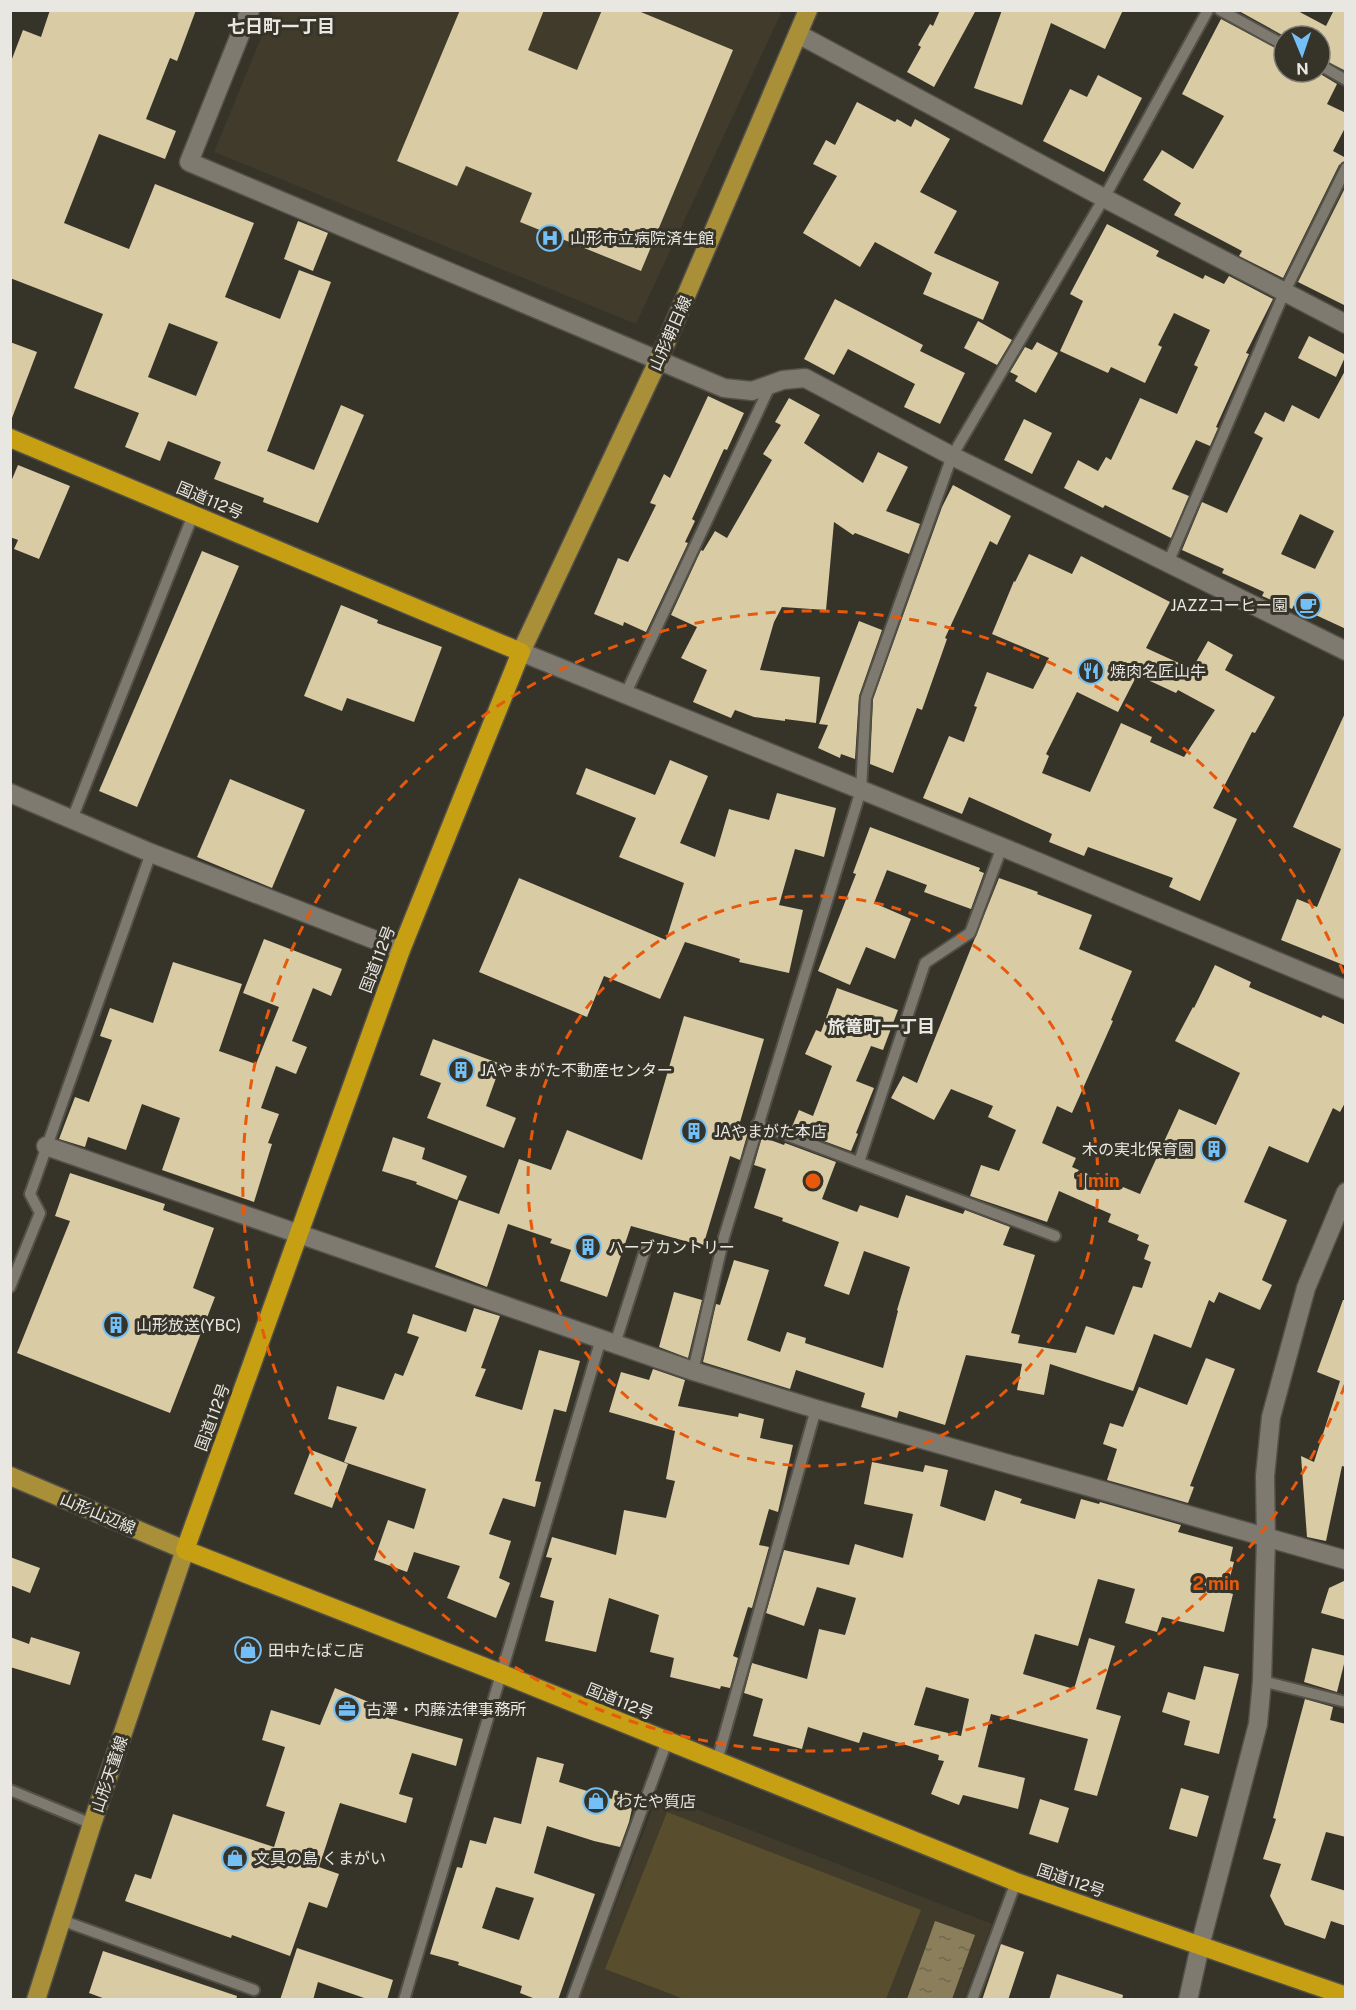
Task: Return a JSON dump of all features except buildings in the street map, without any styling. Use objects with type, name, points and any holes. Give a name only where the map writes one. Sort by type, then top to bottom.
[{"type":"highway","name":"国道112号","points":[[10,438],[521,651],[401,950],[298,1232],[186,1550],[500,1673],[1016,1882],[1346,1996]]},
{"type":"main road","name":"山形朝日線","points":[[521,651],[659,359],[808,10]]},
{"type":"main road","name":"山形山辺線","points":[[10,1476],[186,1550]]},
{"type":"main road","name":"山形天童線","points":[[36,2000],[92,1824],[186,1550]]},
{"type":"street","points":[[250,10],[189,162],[724,388],[752,392],[783,381],[806,378],[952,456],[1346,651]]},
{"type":"street","points":[[798,34],[1104,198],[1346,324]]},
{"type":"street","points":[[521,651],[1346,990]]},
{"type":"street","points":[[10,793],[152,853],[401,950]]},
{"type":"street","points":[[46,1146],[693,1371],[816,1409],[1346,1560]]},
{"type":"street","points":[[1188,2000],[1258,1724],[1262,1681],[1266,1538],[1265,1476],[1271,1417],[1306,1288],[1344,1199]]},
{"type":"lane","points":[[693,1371],[723,1237],[861,790],[866,698],[952,456],[1104,198],[1208,10]]},
{"type":"lane","points":[[1220,10],[1272,38]]},
{"type":"lane","points":[[1332,71],[1346,80]]},
{"type":"lane","points":[[1168,563],[1284,293],[1345,170]]},
{"type":"lane","points":[[626,693],[770,386]]},
{"type":"lane","points":[[72,819],[193,515]]},
{"type":"lane","points":[[859,1162],[925,963],[970,933],[1002,847]]},
{"type":"lane","points":[[10,1287],[40,1213],[30,1194],[152,853]]},
{"type":"lane","points":[[757,1124],[1055,1236]]},
{"type":"lane","points":[[404,2000],[500,1673],[608,1342],[646,1247]]},
{"type":"lane","points":[[717,1761],[816,1409]]},
{"type":"lane","points":[[1262,1681],[1346,1702]]},
{"type":"lane","points":[[572,2000],[667,1741]]},
{"type":"lane","points":[[10,1790],[92,1824]]},
{"type":"lane","points":[[972,2000],[1016,1882]]},
{"type":"lane","points":[[61,1920],[254,1990]]},
{"type":"shaded area","name":"山形市立病院済生館","points":[[272,11],[782,11],[636,324],[214,152]]},
{"type":"shaded area","points":[[658,1794],[992,1924],[964,1999],[579,2000]]},
{"type":"shaded area","points":[[667,1812],[921,1910],[886,1999],[684,1999],[605,1969]]},
{"type":"water","points":[[935,1921],[975,1935],[952,1999],[907,1999]]},
{"type":"place","name":"山形市立病院済生館","points":[[550,238]]},
{"type":"place","name":"JAZZコーヒー園","points":[[1308,605]]},
{"type":"place","name":"焼肉名匠山牛","points":[[1091,671]]},
{"type":"place","name":"JAやまがた不動産センター","points":[[461,1070]]},
{"type":"place","name":"JAやまがた本店","points":[[694,1131]]},
{"type":"place","name":"木の実北保育園","points":[[1214,1149]]},
{"type":"place","name":"ハーブカントリー","points":[[588,1247]]},
{"type":"place","name":"山形放送(YBC)","points":[[116,1325]]},
{"type":"place","name":"田中たばこ店","points":[[248,1650]]},
{"type":"place","name":"古澤・内藤法律事務所","points":[[347,1709]]},
{"type":"place","name":"わたや質店","points":[[596,1801]]},
{"type":"place","name":"文具の島 くまがい","points":[[235,1858]]},
{"type":"district","name":"七日町一丁目","points":[[281,27]]},
{"type":"district","name":"旅篭町一丁目","points":[[881,1027]]}]
